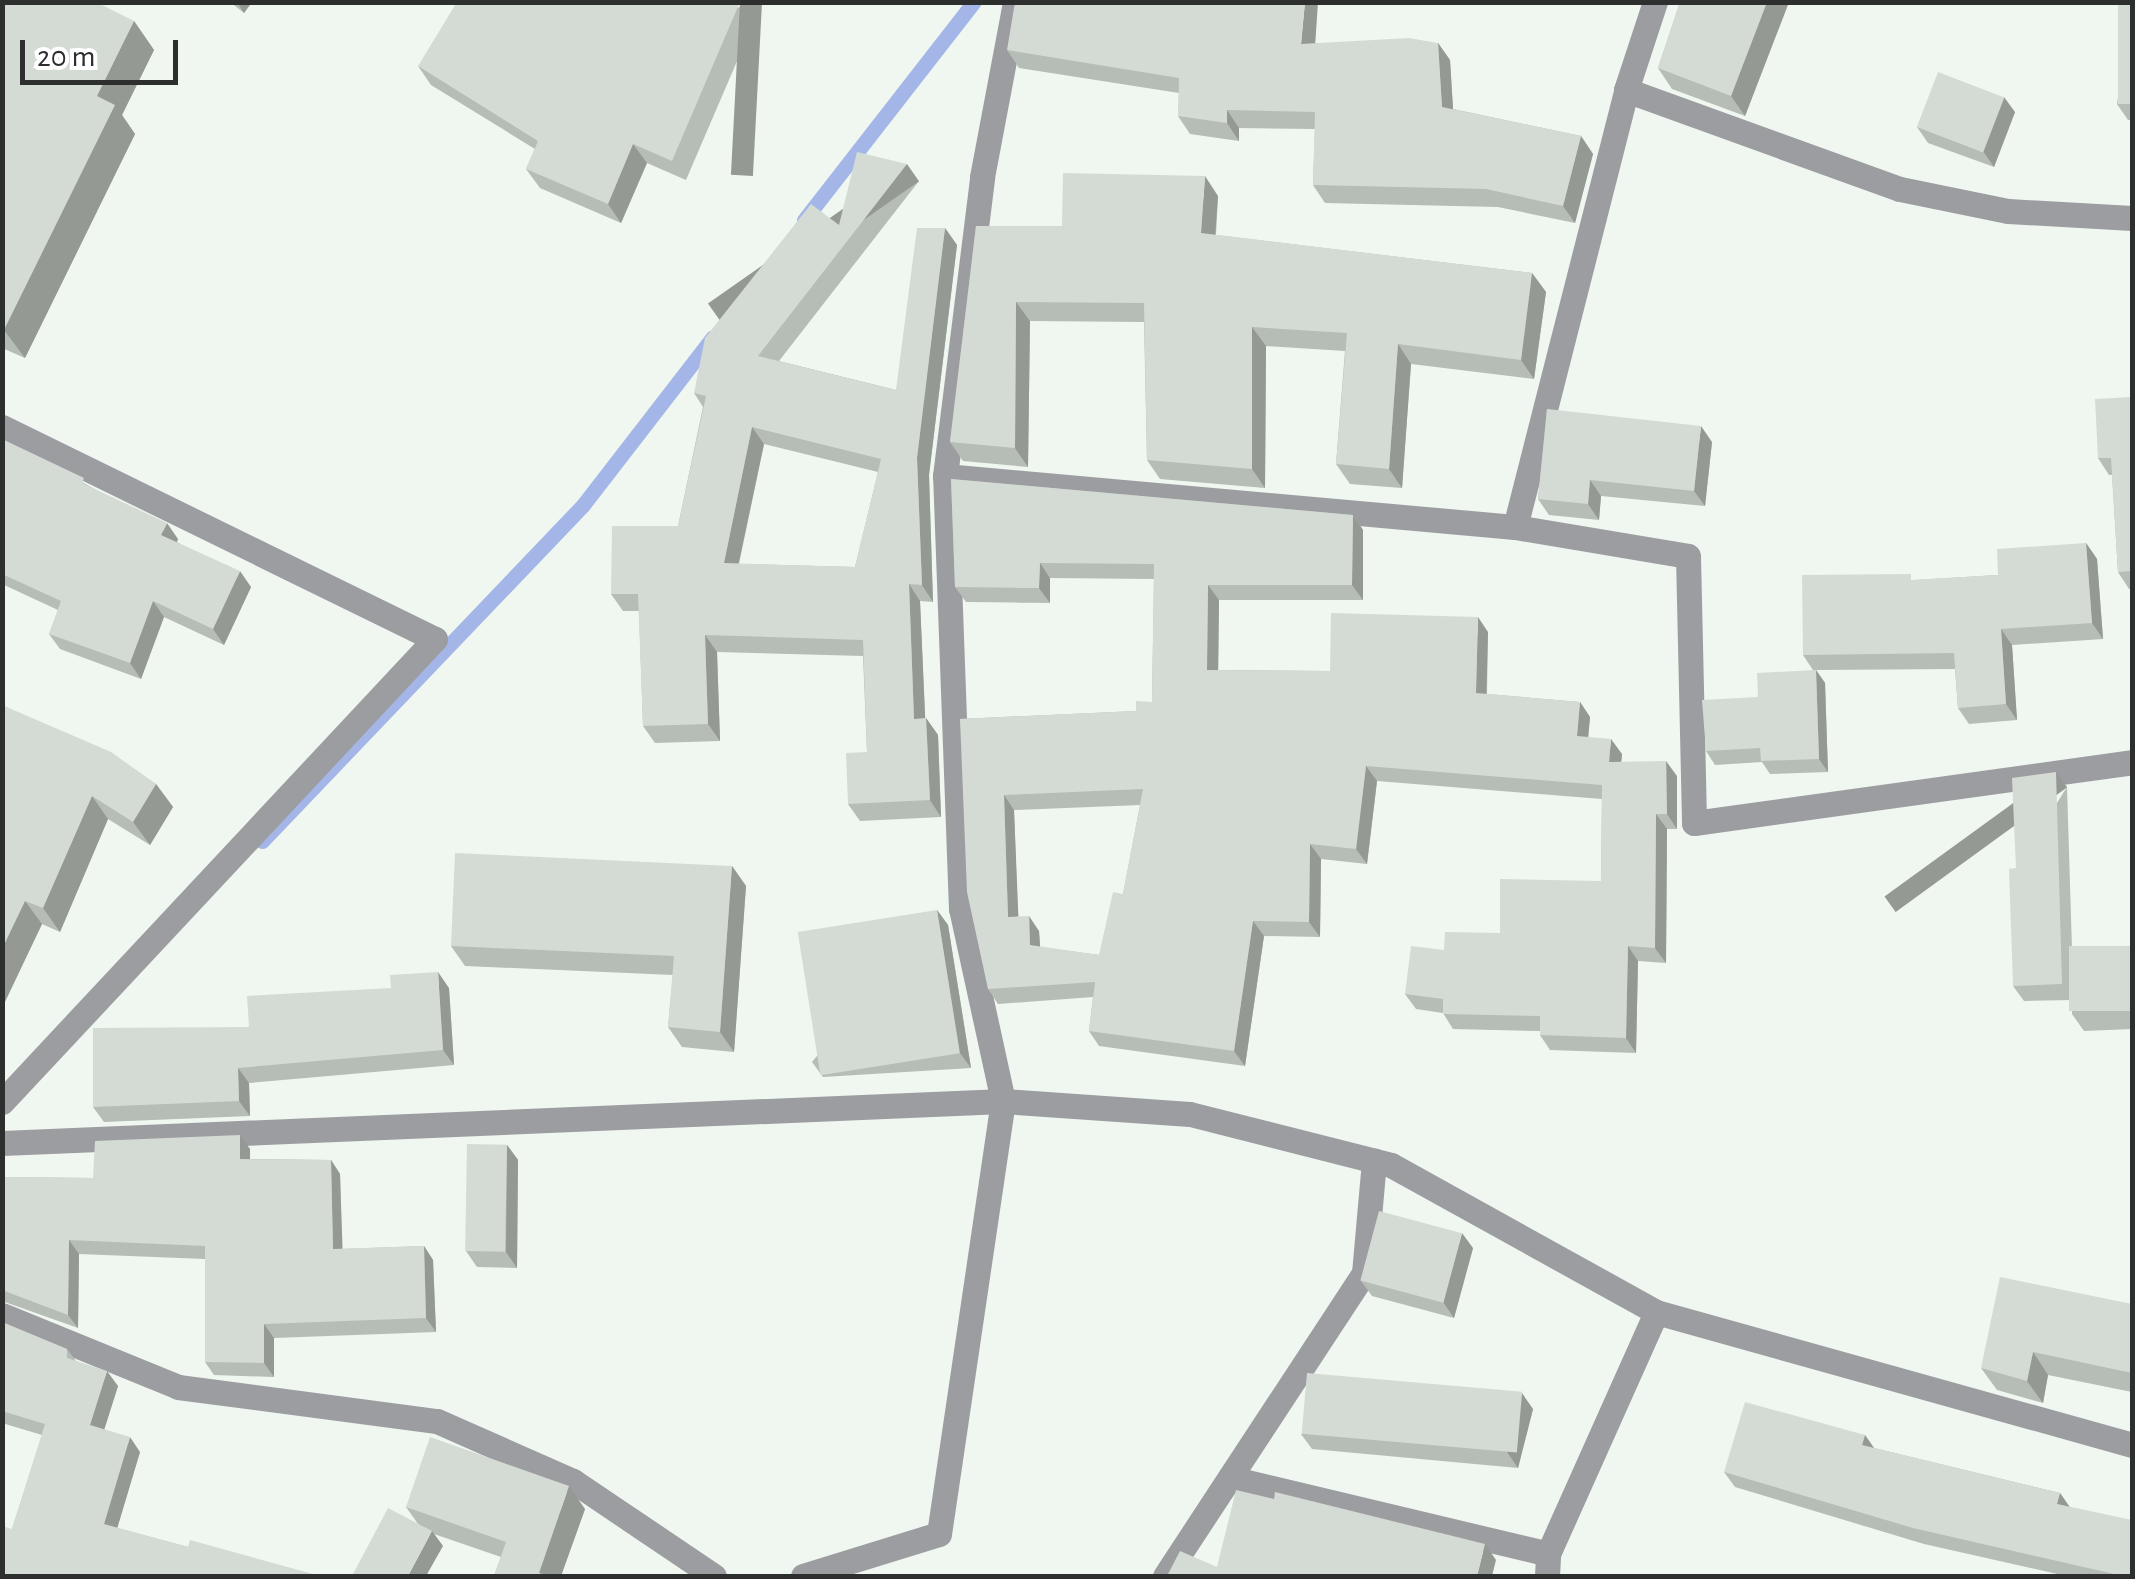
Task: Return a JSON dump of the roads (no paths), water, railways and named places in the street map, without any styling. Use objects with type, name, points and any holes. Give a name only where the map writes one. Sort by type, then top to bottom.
[{"type":"street","points":[[803,1576],[939,1534],[1003,1101],[961,909],[945,476],[982,176],[1015,2]]},
{"type":"street","points":[[1514,527],[1626,90],[1655,2]]},
{"type":"street","points":[[1626,90],[1900,188],[2008,211],[2132,218]]},
{"type":"street","points":[[2,427],[435,638],[2,1102]]},
{"type":"street","points":[[945,476],[1514,527],[1688,556],[1694,823],[2132,762]]},
{"type":"street","points":[[2,1143],[1003,1101],[1190,1114],[1374,1160],[1656,1312],[2132,1445]]},
{"type":"street","points":[[1165,1576],[1364,1273],[1374,1160]]},
{"type":"street","points":[[1230,1478],[1547,1565],[1656,1312]]},
{"type":"street","points":[[2,1314],[178,1387],[437,1421],[573,1481],[714,1576]]},
{"type":"waterway","points":[[804,220],[974,2]]},
{"type":"waterway","points":[[262,841],[583,505],[713,337]]}]
